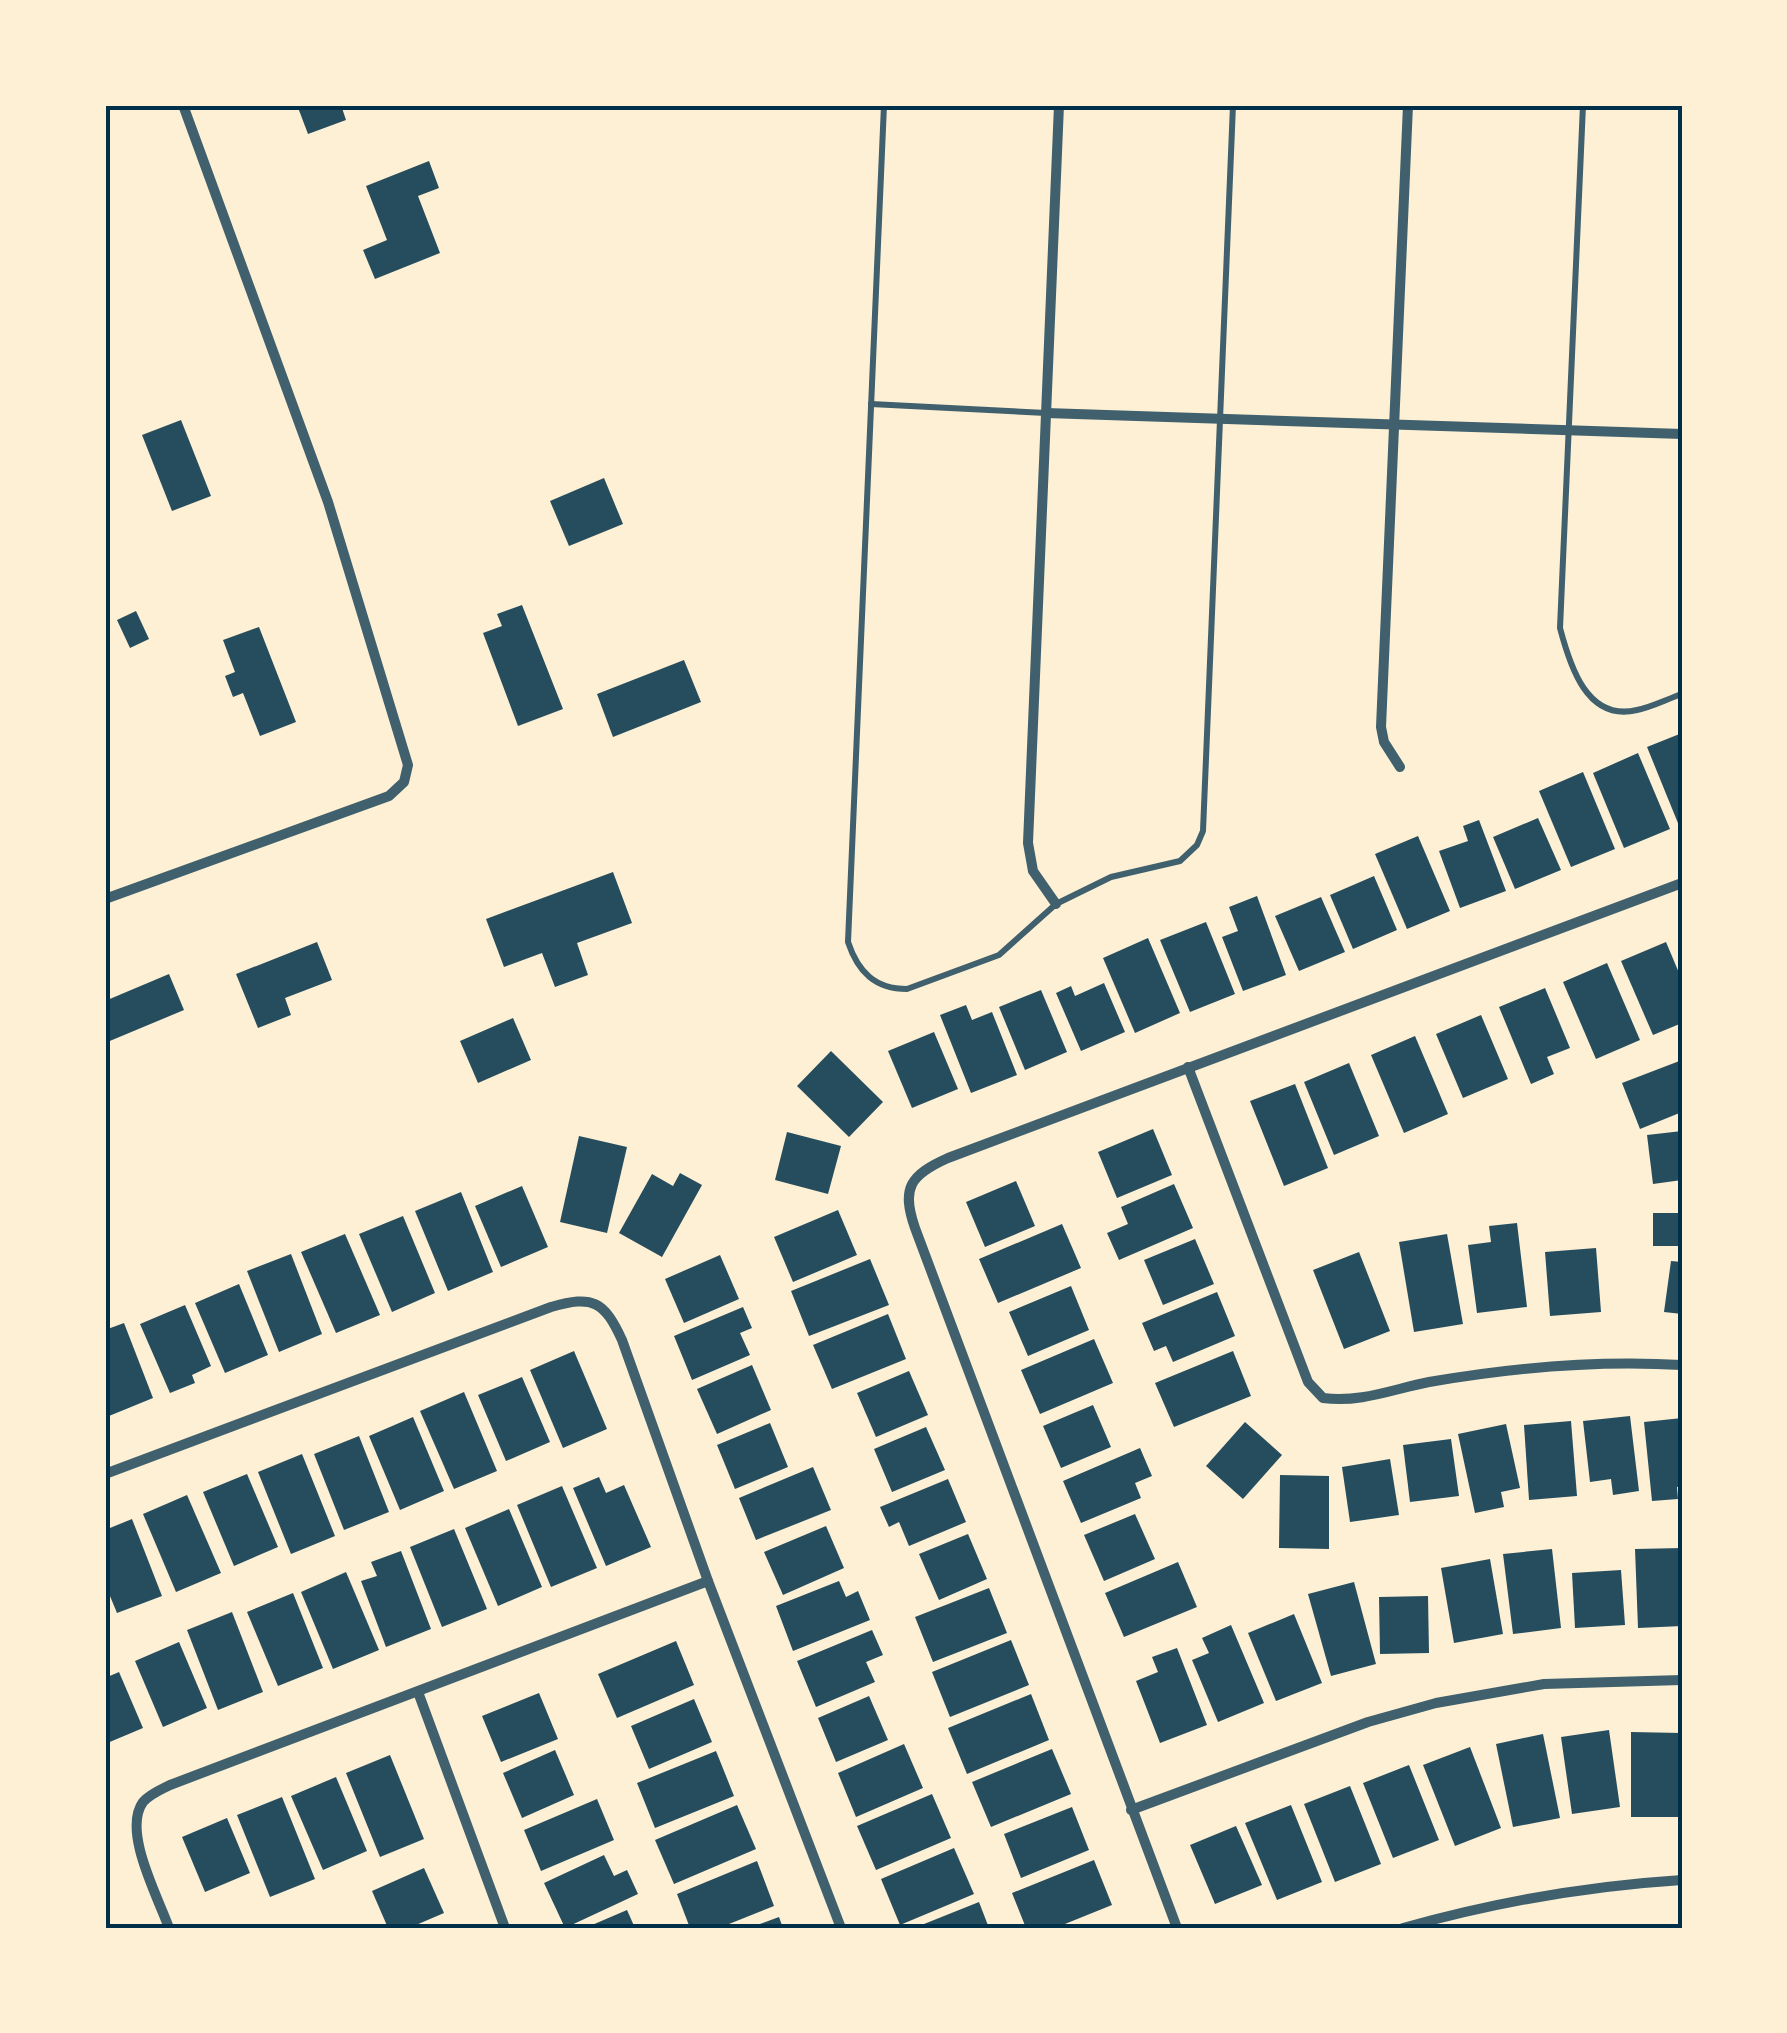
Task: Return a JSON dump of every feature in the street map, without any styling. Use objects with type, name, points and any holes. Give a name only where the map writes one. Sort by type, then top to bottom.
[{"type":"street","points":[[105,899],[388,796],[404,782],[408,765],[328,502],[183,105]]},
{"type":"street","points":[[1056,904],[1034,871],[1028,843],[1059,105]]},
{"type":"street","points":[[1400,767],[1384,742],[1380,727],[1408,105]]},
{"type":"street","points":[[1046,413],[1682,434]]},
{"type":"street","points":[[1177,1928],[907,1206],[912,1182],[919,1173],[948,1158],[1682,883]]},
{"type":"street","points":[[1188,1067],[1308,1382],[1324,1398],[1347,1401],[1429,1382],[1541,1368],[1682,1365]]},
{"type":"street","points":[[105,1474],[551,1307],[575,1300],[598,1304],[607,1312],[622,1340],[708,1581],[841,1928]]},
{"type":"street","points":[[170,1928],[136,1832],[137,1813],[145,1798],[708,1581]]},
{"type":"street","points":[[1131,1810],[1368,1722],[1436,1703],[1544,1684],[1682,1680]]},
{"type":"street","points":[[418,1692],[506,1928]]},
{"type":"street","points":[[1403,1928],[1510,1902],[1614,1884],[1682,1880]]},
{"type":"lane","points":[[884,105],[848,942],[861,970],[891,989],[917,987],[999,955],[1056,904],[1121,874],[1180,861],[1197,845],[1203,832],[1233,105]]},
{"type":"lane","points":[[1582,105],[1560,628],[1580,684],[1604,709],[1637,710],[1682,694]]},
{"type":"lane","points":[[871,404],[1046,413]]},
{"type":"building","points":[[297,105],[341,105],[346,120],[308,134]]},
{"type":"building","points":[[429,161],[439,188],[418,196],[440,253],[375,279],[363,250],[387,240],[366,186]]},
{"type":"building","points":[[181,420],[211,496],[172,511],[142,435]]},
{"type":"building","points":[[604,478],[623,524],[569,546],[550,501]]},
{"type":"building","points":[[522,605],[563,709],[518,726],[483,633],[502,626],[497,614]]},
{"type":"building","points":[[136,611],[149,639],[130,648],[117,620]]},
{"type":"building","points":[[259,627],[296,722],[260,736],[243,693],[233,697],[225,676],[235,672],[223,640]]},
{"type":"building","points":[[684,660],[701,702],[613,737],[597,694]]},
{"type":"building","points":[[1682,733],[1682,833],[1647,747]]},
{"type":"building","points":[[1638,753],[1670,829],[1624,848],[1593,773]]},
{"type":"building","points":[[1583,772],[1615,849],[1571,867],[1539,791]]},
{"type":"building","points":[[1538,818],[1561,870],[1515,889],[1493,837]]},
{"type":"building","points":[[1479,820],[1506,891],[1460,908],[1439,851],[1468,841],[1463,826]]},
{"type":"building","points":[[1418,836],[1450,911],[1407,929],[1375,854]]},
{"type":"building","points":[[613,872],[632,923],[577,943],[588,975],[555,987],[542,953],[504,967],[486,919]]},
{"type":"building","points":[[1374,876],[1397,930],[1353,949],[1330,895]]},
{"type":"building","points":[[1257,896],[1286,975],[1243,991],[1222,937],[1238,931],[1229,907]]},
{"type":"building","points":[[1321,897],[1345,952],[1299,971],[1275,916]]},
{"type":"building","points":[[1206,922],[1235,994],[1190,1012],[1160,940]]},
{"type":"building","points":[[1148,938],[1180,1013],[1135,1033],[1103,958]]},
{"type":"building","points":[[317,942],[332,980],[285,998],[291,1015],[258,1028],[236,974]]},
{"type":"building","points":[[1666,942],[1682,980],[1682,1023],[1653,1035],[1621,961]]},
{"type":"building","points":[[1607,963],[1640,1040],[1596,1059],[1563,982]]},
{"type":"building","points":[[169,974],[184,1010],[105,1043],[105,1001]]},
{"type":"building","points":[[1104,983],[1125,1032],[1081,1051],[1056,993],[1071,986],[1075,996]]},
{"type":"building","points":[[1545,988],[1570,1048],[1547,1057],[1554,1074],[1531,1084],[1499,1007]]},
{"type":"building","points":[[1041,990],[1067,1052],[1025,1070],[999,1007]]},
{"type":"building","points":[[966,1005],[972,1020],[992,1012],[1017,1075],[971,1093],[940,1015]]},
{"type":"building","points":[[1481,1015],[1508,1079],[1463,1098],[1436,1034]]},
{"type":"building","points":[[513,1018],[531,1060],[478,1083],[460,1041]]},
{"type":"building","points":[[934,1032],[958,1089],[912,1108],[888,1051]]},
{"type":"building","points":[[1415,1036],[1448,1114],[1404,1133],[1371,1055]]},
{"type":"building","points":[[831,1051],[883,1102],[849,1137],[797,1086]]},
{"type":"building","points":[[1682,1060],[1682,1112],[1640,1129],[1622,1083]]},
{"type":"building","points":[[1349,1063],[1379,1136],[1334,1155],[1304,1082]]},
{"type":"building","points":[[1295,1084],[1328,1168],[1284,1186],[1250,1101]]},
{"type":"building","points":[[1153,1129],[1172,1175],[1117,1198],[1098,1152]]},
{"type":"building","points":[[1682,1131],[1682,1180],[1653,1184],[1647,1135]]},
{"type":"building","points":[[787,1132],[841,1146],[828,1194],[775,1180]]},
{"type":"building","points":[[579,1136],[627,1147],[607,1233],[560,1222]]},
{"type":"building","points":[[680,1173],[702,1185],[662,1257],[619,1233],[652,1174],[673,1186]]},
{"type":"building","points":[[1016,1181],[1035,1226],[985,1247],[966,1202]]},
{"type":"building","points":[[1174,1184],[1193,1228],[1119,1260],[1107,1233],[1128,1224],[1121,1207]]},
{"type":"building","points":[[522,1186],[548,1247],[501,1267],[475,1206]]},
{"type":"building","points":[[461,1192],[493,1272],[448,1291],[415,1211]]},
{"type":"building","points":[[838,1210],[857,1255],[793,1282],[774,1237]]},
{"type":"building","points":[[1653,1213],[1682,1213],[1682,1246],[1653,1246]]},
{"type":"building","points":[[403,1216],[435,1293],[392,1312],[359,1234]]},
{"type":"building","points":[[1517,1223],[1527,1307],[1477,1313],[1468,1245],[1491,1242],[1489,1226]]},
{"type":"building","points":[[1062,1224],[1081,1268],[998,1303],[979,1259]]},
{"type":"building","points":[[345,1234],[380,1315],[336,1333],[301,1252]]},
{"type":"building","points":[[1447,1234],[1463,1324],[1414,1332],[1399,1242]]},
{"type":"building","points":[[1195,1239],[1214,1284],[1163,1305],[1144,1260]]},
{"type":"building","points":[[1596,1248],[1601,1312],[1550,1316],[1545,1252]]},
{"type":"building","points":[[1359,1252],[1390,1331],[1344,1349],[1313,1270]]},
{"type":"building","points":[[291,1254],[322,1334],[279,1352],[247,1271]]},
{"type":"building","points":[[720,1255],[739,1299],[684,1323],[665,1279]]},
{"type":"building","points":[[870,1259],[889,1305],[809,1336],[791,1291]]},
{"type":"building","points":[[1671,1261],[1682,1262],[1682,1314],[1664,1312]]},
{"type":"building","points":[[239,1284],[268,1355],[225,1373],[195,1303]]},
{"type":"building","points":[[1071,1286],[1089,1330],[1028,1356],[1009,1312]]},
{"type":"building","points":[[1217,1292],[1235,1336],[1173,1362],[1166,1346],[1154,1351],[1142,1323]]},
{"type":"building","points":[[185,1305],[211,1366],[192,1375],[195,1383],[170,1393],[140,1324]]},
{"type":"building","points":[[743,1307],[752,1328],[740,1333],[750,1355],[692,1380],[674,1336]]},
{"type":"building","points":[[888,1314],[906,1359],[832,1389],[813,1345]]},
{"type":"building","points":[[124,1323],[153,1398],[109,1416],[105,1405],[105,1330]]},
{"type":"building","points":[[1094,1339],[1113,1383],[1040,1414],[1021,1370]]},
{"type":"building","points":[[574,1351],[607,1429],[563,1448],[530,1370]]},
{"type":"building","points":[[1233,1351],[1251,1396],[1174,1427],[1155,1383]]},
{"type":"building","points":[[752,1365],[771,1410],[717,1434],[697,1389]]},
{"type":"building","points":[[909,1371],[928,1415],[876,1437],[857,1393]]},
{"type":"building","points":[[522,1377],[550,1442],[506,1461],[478,1395]]},
{"type":"building","points":[[464,1392],[497,1471],[454,1489],[420,1411]]},
{"type":"building","points":[[1093,1405],[1111,1447],[1061,1468],[1043,1426]]},
{"type":"building","points":[[1630,1416],[1639,1491],[1613,1495],[1611,1479],[1590,1482],[1583,1421]]},
{"type":"building","points":[[413,1417],[444,1491],[400,1510],[369,1436]]},
{"type":"building","points":[[1682,1418],[1682,1486],[1677,1487],[1678,1499],[1652,1501],[1644,1422]]},
{"type":"building","points":[[1571,1421],[1577,1496],[1529,1500],[1524,1425]]},
{"type":"building","points":[[1245,1422],[1282,1455],[1243,1499],[1206,1466]]},
{"type":"building","points":[[770,1423],[788,1467],[735,1489],[717,1445]]},
{"type":"building","points":[[1506,1424],[1520,1488],[1501,1492],[1504,1507],[1475,1513],[1458,1434]]},
{"type":"building","points":[[926,1427],[945,1470],[892,1492],[874,1449]]},
{"type":"building","points":[[359,1436],[389,1512],[344,1530],[314,1454]]},
{"type":"building","points":[[1451,1439],[1459,1496],[1410,1502],[1403,1445]]},
{"type":"building","points":[[1140,1448],[1152,1476],[1135,1483],[1141,1498],[1081,1523],[1063,1481]]},
{"type":"building","points":[[302,1454],[335,1536],[291,1554],[258,1472]]},
{"type":"building","points":[[1390,1459],[1399,1515],[1350,1522],[1342,1467]]},
{"type":"building","points":[[813,1467],[831,1510],[756,1540],[739,1498]]},
{"type":"building","points":[[247,1474],[278,1547],[234,1566],[203,1492]]},
{"type":"building","points":[[1280,1475],[1329,1476],[1329,1549],[1279,1548]]},
{"type":"building","points":[[599,1477],[606,1493],[624,1485],[651,1547],[606,1566],[573,1488]]},
{"type":"building","points":[[948,1479],[966,1522],[909,1546],[899,1522],[889,1527],[880,1507]]},
{"type":"building","points":[[562,1486],[597,1568],[551,1587],[517,1505]]},
{"type":"building","points":[[187,1495],[221,1573],[176,1592],[143,1514]]},
{"type":"building","points":[[509,1509],[542,1587],[498,1606],[465,1528]]},
{"type":"building","points":[[1135,1514],[1155,1559],[1104,1581],[1084,1535]]},
{"type":"building","points":[[132,1519],[162,1596],[117,1613],[105,1584],[105,1530]]},
{"type":"building","points":[[826,1526],[844,1568],[783,1595],[764,1552]]},
{"type":"building","points":[[454,1529],[487,1609],[442,1627],[410,1547]]},
{"type":"building","points":[[968,1534],[987,1579],[939,1600],[919,1554]]},
{"type":"building","points":[[1682,1548],[1682,1626],[1638,1628],[1635,1549]]},
{"type":"building","points":[[1552,1549],[1561,1628],[1513,1634],[1503,1554]]},
{"type":"building","points":[[401,1551],[431,1629],[386,1647],[361,1581],[377,1576],[371,1562]]},
{"type":"building","points":[[1490,1559],[1503,1634],[1454,1643],[1441,1568]]},
{"type":"building","points":[[1178,1562],[1197,1607],[1124,1637],[1105,1593]]},
{"type":"building","points":[[1621,1570],[1625,1625],[1575,1628],[1572,1573]]},
{"type":"building","points":[[346,1572],[379,1650],[333,1669],[301,1592]]},
{"type":"building","points":[[839,1581],[846,1597],[858,1591],[870,1620],[793,1651],[776,1606]]},
{"type":"building","points":[[1354,1582],[1376,1664],[1331,1676],[1308,1594]]},
{"type":"building","points":[[989,1588],[1007,1633],[933,1662],[915,1617]]},
{"type":"building","points":[[293,1593],[323,1668],[278,1686],[247,1612]]},
{"type":"building","points":[[1428,1596],[1429,1653],[1380,1654],[1379,1597]]},
{"type":"building","points":[[232,1612],[263,1692],[218,1710],[187,1630]]},
{"type":"building","points":[[1294,1614],[1322,1683],[1276,1701],[1248,1633]]},
{"type":"building","points":[[1231,1625],[1264,1703],[1218,1722],[1192,1660],[1209,1653],[1202,1638]]},
{"type":"building","points":[[872,1630],[883,1655],[866,1662],[875,1682],[816,1707],[797,1661]]},
{"type":"building","points":[[1011,1640],[1029,1685],[950,1717],[932,1672]]},
{"type":"building","points":[[676,1641],[694,1685],[617,1718],[598,1674]]},
{"type":"building","points":[[179,1642],[207,1708],[163,1727],[135,1661]]},
{"type":"building","points":[[1177,1648],[1207,1725],[1160,1743],[1136,1681],[1158,1672],[1152,1657]]},
{"type":"building","points":[[119,1672],[143,1728],[105,1744],[105,1678]]},
{"type":"building","points":[[539,1693],[558,1739],[501,1762],[482,1716]]},
{"type":"building","points":[[1031,1694],[1049,1740],[967,1774],[948,1728]]},
{"type":"building","points":[[869,1696],[888,1740],[836,1762],[818,1718]]},
{"type":"building","points":[[694,1699],[712,1742],[649,1769],[631,1726]]},
{"type":"building","points":[[1609,1730],[1620,1807],[1572,1814],[1561,1737]]},
{"type":"building","points":[[1631,1732],[1681,1733],[1681,1817],[1631,1817]]},
{"type":"building","points":[[1543,1734],[1560,1818],[1513,1827],[1496,1744]]},
{"type":"building","points":[[904,1744],[923,1788],[856,1817],[838,1773]]},
{"type":"building","points":[[1470,1747],[1501,1828],[1455,1846],[1423,1765]]},
{"type":"building","points":[[1052,1749],[1071,1794],[991,1827],[972,1782]]},
{"type":"building","points":[[555,1750],[574,1795],[522,1818],[503,1773]]},
{"type":"building","points":[[716,1751],[734,1796],[655,1828],[637,1783]]},
{"type":"building","points":[[390,1755],[424,1839],[380,1857],[346,1773]]},
{"type":"building","points":[[1409,1765],[1439,1840],[1393,1858],[1363,1783]]},
{"type":"building","points":[[336,1777],[367,1851],[323,1870],[291,1796]]},
{"type":"building","points":[[1350,1786],[1381,1864],[1335,1882],[1304,1804]]},
{"type":"building","points":[[932,1794],[951,1838],[876,1870],[857,1826]]},
{"type":"building","points":[[282,1797],[315,1879],[270,1897],[237,1815]]},
{"type":"building","points":[[597,1799],[614,1840],[541,1871],[524,1830]]},
{"type":"building","points":[[737,1805],[756,1849],[674,1884],[655,1840]]},
{"type":"building","points":[[1291,1805],[1322,1882],[1277,1900],[1245,1823]]},
{"type":"building","points":[[1072,1807],[1089,1850],[1021,1878],[1004,1834]]},
{"type":"building","points":[[227,1818],[250,1873],[205,1892],[182,1837]]},
{"type":"building","points":[[1236,1826],[1262,1885],[1215,1904],[1190,1845]]},
{"type":"building","points":[[954,1848],[974,1894],[900,1925],[881,1879]]},
{"type":"building","points":[[604,1855],[614,1876],[627,1870],[638,1894],[565,1928],[544,1883]]},
{"type":"building","points":[[1094,1860],[1112,1905],[1055,1928],[1026,1928],[1012,1893]]},
{"type":"building","points":[[757,1861],[774,1906],[719,1928],[690,1928],[677,1894]]},
{"type":"building","points":[[424,1868],[444,1913],[409,1928],[388,1928],[372,1891]]},
{"type":"building","points":[[979,1902],[989,1928],[914,1928]]},
{"type":"building","points":[[627,1910],[635,1928],[585,1928]]},
{"type":"building","points":[[779,1917],[783,1928],[749,1928]]}]
